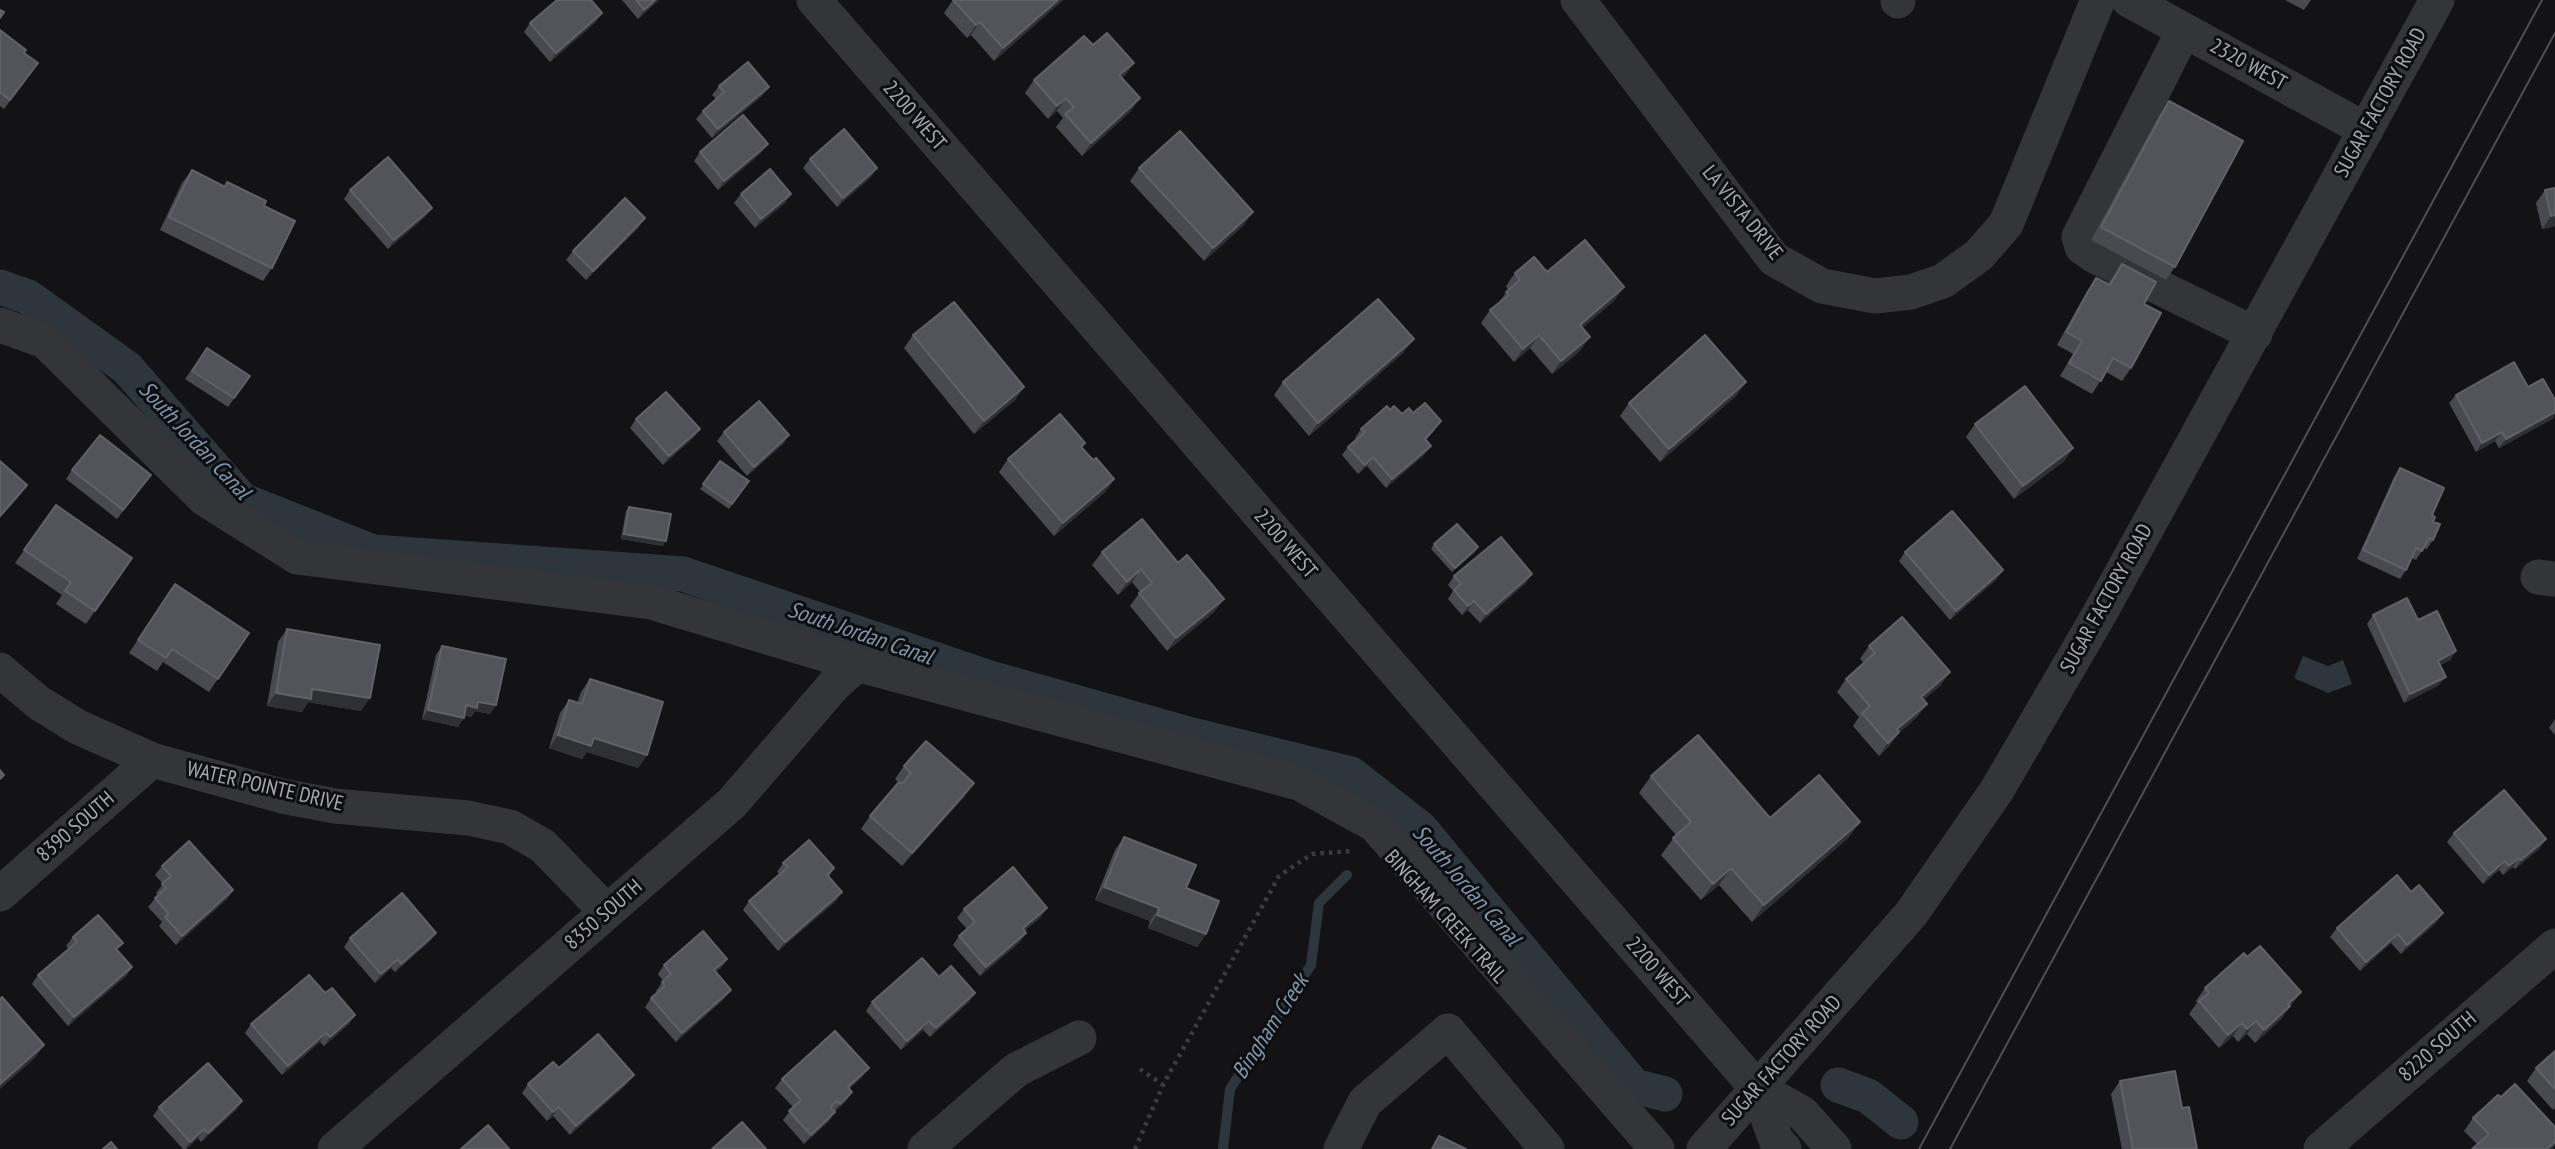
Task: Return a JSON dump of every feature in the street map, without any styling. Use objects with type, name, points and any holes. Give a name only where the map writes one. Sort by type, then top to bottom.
[{"type":"street","name":"2200 WEST","points":[[814,0],[1757,1088],[1801,1113],[1834,1149]]},
{"type":"street","name":"LA VISTA DRIVE","points":[[1578,0],[1774,259],[1822,286],[1875,296],[1911,292],[1943,281],[1979,255],[2006,224],[2098,0]]},
{"type":"street","name":"2320 WEST","points":[[2129,0],[2366,130]]},
{"type":"street","name":"SUGAR FACTORY ROAD","points":[[1704,1149],[1911,914],[1972,829],[2046,710],[2437,0]]},
{"type":"street","points":[[2184,30],[2079,237],[2082,247],[2095,256],[2255,334]]},
{"type":"street","points":[[0,325],[45,341],[205,499],[297,557],[651,602],[857,664],[1299,783],[1375,825],[1657,1149]]},
{"type":"street","name":"8350 SOUTH","points":[[335,1149],[732,803],[799,725],[857,664]]},
{"type":"street","name":"WATER POINTE DRIVE","points":[[0,670],[39,703],[78,727],[152,760],[282,796],[335,806],[468,818],[510,827],[543,846],[607,912]]},
{"type":"street","name":"8390 SOUTH","points":[[0,894],[152,760]]},
{"type":"street","name":"8220 SOUTH","points":[[2321,1149],[2555,946]]},
{"type":"street","points":[[1341,1149],[1365,1102],[1448,1031],[1547,1149]]},
{"type":"street","points":[[925,1149],[1016,1070],[1079,1038]]},
{"type":"street","name":"2200 WEST","points":[[1757,1088],[1776,1140],[1784,1149]]},
{"type":"path","name":"BINGHAM CREEK TRAIL","points":[[1135,1149],[1163,1085],[1279,876],[1312,855],[1359,850]]},
{"type":"path","points":[[1140,1069],[1163,1085]]},
{"type":"shaded area","points":[[2303,656],[2328,666],[2343,660],[2352,684],[2328,693],[2294,678]]},
{"type":"building","points":[[557,0],[591,0],[602,13],[556,53],[530,23]]},
{"type":"building","points":[[636,0],[655,0],[644,10]]},
{"type":"building","points":[[953,0],[1058,0],[1003,48],[980,22],[976,25]]},
{"type":"building","points":[[0,30],[38,63],[10,100],[0,92]]},
{"type":"building","points":[[1107,33],[1134,63],[1119,75],[1140,98],[1091,143],[1065,114],[1074,107],[1066,98],[1057,106],[1034,80],[1084,36],[1093,45]]},
{"type":"building","points":[[748,62],[769,87],[718,129],[703,111],[724,92],[719,86]]},
{"type":"building","points":[[2169,101],[2243,141],[2175,267],[2101,227]]},
{"type":"building","points":[[743,115],[768,144],[724,181],[700,152]]},
{"type":"building","points":[[844,129],[877,168],[843,198],[810,159]]},
{"type":"building","points":[[1180,131],[1253,212],[1213,248],[1139,168]]},
{"type":"building","points":[[388,157],[432,208],[394,240],[350,190]]},
{"type":"building","points":[[770,169],[791,194],[761,219],[741,194]]},
{"type":"building","points":[[192,170],[225,187],[227,182],[266,201],[264,206],[295,221],[272,268],[169,217]]},
{"type":"building","points":[[2555,188],[2555,215],[2551,216],[2545,190]]},
{"type":"building","points":[[625,198],[645,218],[593,271],[573,251]]},
{"type":"building","points":[[1585,240],[1624,287],[1580,325],[1590,337],[1561,361],[1539,335],[1523,349],[1490,310],[1509,295],[1506,292],[1520,280],[1515,273],[1534,257],[1547,272]]},
{"type":"building","points":[[2122,264],[2156,282],[2144,304],[2161,313],[2131,368],[2113,358],[2101,381],[2069,363],[2082,341],[2066,332],[2096,278],[2110,285]]},
{"type":"building","points":[[1378,299],[1414,339],[1318,423],[1283,382]]},
{"type":"building","points":[[954,302],[1024,387],[984,421],[913,335]]},
{"type":"building","points":[[1705,335],[1746,382],[1669,449],[1629,403]]},
{"type":"building","points":[[207,348],[250,376],[234,398],[192,371]]},
{"type":"building","points":[[2514,362],[2528,387],[2543,379],[2555,400],[2555,412],[2506,439],[2502,432],[2482,443],[2456,395]]},
{"type":"building","points":[[2025,386],[2073,448],[2023,486],[1975,424]]},
{"type":"building","points":[[666,392],[700,429],[669,456],[636,419]]},
{"type":"building","points":[[759,401],[789,435],[754,467],[724,432]]},
{"type":"building","points":[[1425,403],[1441,421],[1425,439],[1431,446],[1392,479],[1373,457],[1365,465],[1348,447],[1365,432],[1361,429],[1387,406],[1390,410],[1394,406],[1402,414],[1409,408],[1413,413]]},
{"type":"building","points":[[1060,414],[1085,443],[1081,447],[1093,460],[1096,458],[1114,479],[1063,523],[1008,459]]},
{"type":"building","points":[[100,435],[151,475],[123,510],[72,470]]},
{"type":"building","points":[[0,461],[27,485],[0,516]]},
{"type":"building","points":[[720,461],[749,481],[732,504],[703,484]]},
{"type":"building","points":[[2400,468],[2444,488],[2432,515],[2435,517],[2433,522],[2440,524],[2433,540],[2429,538],[2422,551],[2416,548],[2406,570],[2363,550]]},
{"type":"building","points":[[56,505],[132,558],[95,611],[65,591],[71,582],[24,550]]},
{"type":"building","points":[[629,507],[671,514],[666,541],[624,534]]},
{"type":"building","points":[[1952,511],[2003,570],[1956,611],[1905,552]]},
{"type":"building","points":[[1142,519],[1178,563],[1187,555],[1224,599],[1176,638],[1139,593],[1152,583],[1141,569],[1127,582],[1102,552]]},
{"type":"building","points":[[1457,524],[1478,547],[1455,568],[1434,544]]},
{"type":"building","points":[[1501,537],[1532,574],[1486,614],[1474,601],[1468,606],[1454,590],[1461,584],[1454,576]]},
{"type":"building","points":[[175,584],[249,633],[218,679],[172,649],[166,658],[138,640]]},
{"type":"building","points":[[2407,598],[2418,620],[2437,611],[2456,651],[2438,661],[2446,677],[2410,694],[2373,615]]},
{"type":"building","points":[[1902,617],[1950,672],[1921,697],[1927,704],[1897,729],[1899,732],[1888,743],[1862,713],[1870,706],[1846,679],[1875,653],[1869,646]]},
{"type":"building","points":[[287,629],[380,645],[370,698],[312,689],[311,699],[276,693]]},
{"type":"building","points":[[442,646],[506,659],[496,705],[478,702],[477,708],[466,705],[464,718],[428,710]]},
{"type":"building","points":[[590,679],[663,702],[647,755],[594,738],[591,746],[558,735],[569,700],[582,704]]},
{"type":"building","points":[[1698,735],[1770,818],[1819,775],[1860,822],[1764,905],[1731,868],[1713,884],[1673,838],[1691,822],[1651,776]]},
{"type":"building","points":[[926,741],[974,783],[912,853],[870,816],[899,782],[902,784],[911,773],[904,766]]},
{"type":"building","points":[[2504,790],[2546,839],[2521,860],[2519,858],[2509,866],[2505,861],[2489,875],[2454,833]]},
{"type":"building","points":[[1124,837],[1196,865],[1186,888],[1219,901],[1206,934],[1157,915],[1159,908],[1104,887]]},
{"type":"building","points":[[809,840],[834,868],[827,875],[842,892],[785,942],[749,901],[788,867],[783,863]]},
{"type":"building","points":[[189,841],[233,890],[182,936],[165,917],[169,914],[155,898],[166,888],[162,884],[171,876],[162,866]]},
{"type":"building","points":[[1013,867],[1047,908],[1023,928],[1026,933],[986,967],[959,936],[975,922],[964,909]]},
{"type":"building","points":[[2397,875],[2411,892],[2419,885],[2443,913],[2407,945],[2398,934],[2366,962],[2337,928]]},
{"type":"building","points":[[402,893],[436,933],[401,964],[398,959],[381,974],[350,938]]},
{"type":"building","points":[[98,915],[123,943],[116,949],[132,967],[74,1017],[38,975],[77,942],[73,937]]},
{"type":"building","points":[[703,931],[727,959],[714,970],[731,990],[682,1033],[651,998],[665,986],[662,982],[671,974],[664,965]]},
{"type":"building","points":[[2260,946],[2301,992],[2264,1030],[2256,1021],[2247,1029],[2242,1023],[2228,1035],[2199,1001],[2209,993],[2205,988],[2244,953],[2247,957]]},
{"type":"building","points":[[922,958],[939,977],[951,966],[975,993],[936,1028],[929,1021],[907,1041],[872,1002]]},
{"type":"building","points":[[309,975],[325,993],[332,988],[355,1015],[330,1037],[326,1033],[288,1066],[251,1024]]},
{"type":"building","points":[[2,997],[44,1045],[0,1084],[0,999]]},
{"type":"building","points":[[835,1031],[869,1068],[848,1087],[852,1092],[840,1104],[837,1101],[830,1107],[835,1112],[811,1135],[789,1111],[801,1100],[782,1079]]},
{"type":"building","points":[[598,1034],[634,1075],[576,1126],[559,1107],[553,1112],[528,1084],[553,1062],[559,1068]]},
{"type":"building","points":[[2555,1051],[2555,1089],[2536,1068]]},
{"type":"building","points":[[208,1063],[242,1101],[208,1133],[204,1129],[190,1142],[159,1107]]},
{"type":"building","points":[[2175,1071],[2182,1108],[2189,1107],[2197,1149],[2133,1149],[2120,1081]]},
{"type":"building","points":[[2515,1084],[2555,1127],[2555,1142],[2547,1149],[2472,1149],[2489,1134],[2473,1118],[2498,1095],[2501,1097]]},
{"type":"building","points":[[742,1122],[766,1149],[712,1149]]},
{"type":"building","points":[[488,1125],[509,1149],[461,1149]]},
{"type":"building","points":[[1439,1136],[1466,1149],[1432,1149]]},
{"type":"building","points":[[111,1142],[117,1149],[103,1149]]},
{"type":"waterway","name":"South Jordan Canal","points":[[0,287],[28,297],[127,368],[242,500],[373,552],[683,574],[990,678],[1192,735],[1351,774],[1420,828],[1634,1086],[1665,1094]]},
{"type":"waterway","name":"Bingham Creek","points":[[1223,1149],[1230,1089],[1311,965],[1319,903],[1347,875]]},
{"type":"waterway","name":"South Jordan Canal","points":[[1838,1085],[1868,1096],[1901,1122]]},
{"type":"tram line","points":[[1919,1149],[2542,0]]},
{"type":"tram line","points":[[1950,1149],[2555,33]]}]
